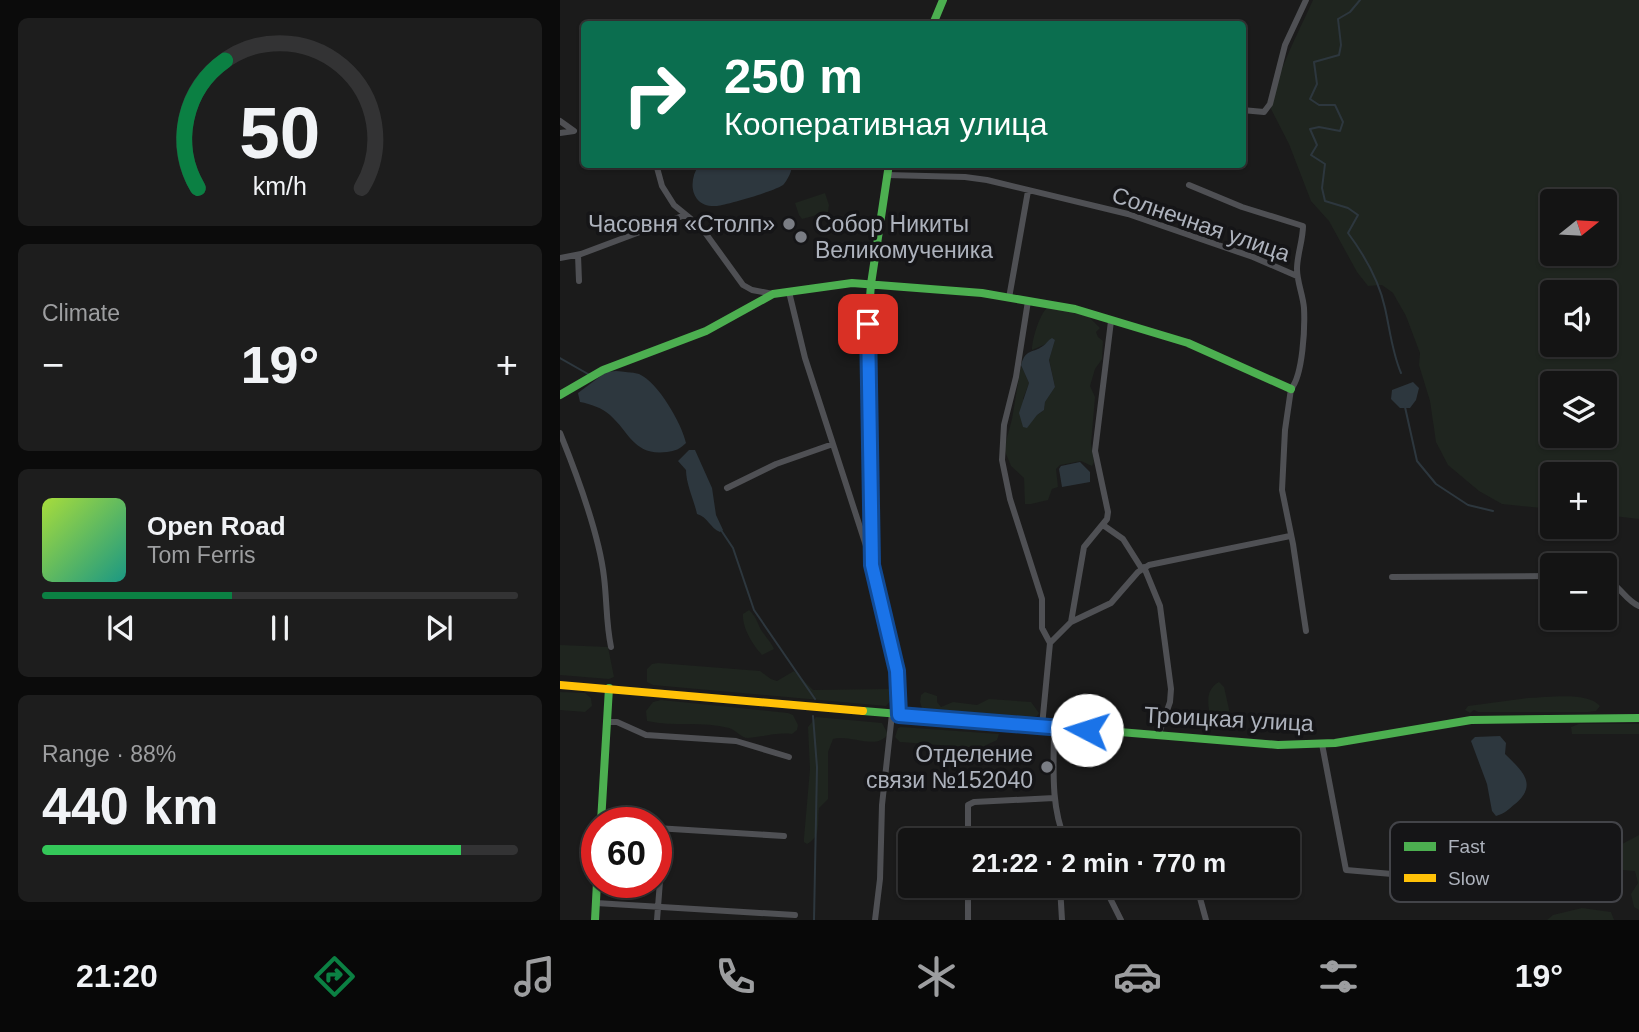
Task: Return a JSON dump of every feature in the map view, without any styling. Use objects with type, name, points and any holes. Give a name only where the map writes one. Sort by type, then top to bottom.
[{"type":"street","points":[[934,21],[943,0]]},
{"type":"street","points":[[1246,110],[1264,112],[1270,104],[1284,45],[1307,0]]},
{"type":"street","points":[[560,121],[574,131]]},
{"type":"street","points":[[560,133],[581,130]]},
{"type":"street","points":[[657,168],[666,194],[685,215],[701,227],[743,285],[751,290],[773,294],[852,283],[871,284],[982,293],[1075,309],[1188,343],[1291,389]]},
{"type":"street","points":[[872,565],[868,324],[871,284],[888,168]]},
{"type":"street","name":"Солнечная улица","points":[[887,176],[965,177],[987,180],[1128,214],[1252,257],[1297,276]]},
{"type":"street","points":[[1189,185],[1242,206],[1300,223],[1303,229],[1297,276],[1304,306],[1303,326],[1300,362],[1295,384],[1291,389],[1285,430],[1282,490],[1306,631]]},
{"type":"street","points":[[1009,298],[1028,191]]},
{"type":"street","points":[[560,258],[578,255],[685,215]]},
{"type":"street","points":[[578,255],[579,281]]},
{"type":"street","points":[[789,292],[805,358],[872,565],[897,671],[896,715],[882,805],[880,879],[875,920]]},
{"type":"street","points":[[560,395],[596,374],[706,331],[773,294]]},
{"type":"street","points":[[1028,301],[1016,377],[1004,425],[1002,460],[1010,499],[1042,599],[1042,628],[1050,643],[1042,726]]},
{"type":"street","points":[[1071,622],[1084,547],[1103,525],[1108,512],[1095,451],[1111,321]]},
{"type":"street","points":[[560,433],[599,549],[605,579],[606,619],[611,647]]},
{"type":"street","points":[[727,488],[776,464],[833,444]]},
{"type":"street","points":[[1103,525],[1123,540],[1143,568],[1160,606],[1171,688],[1170,702],[1158,736]]},
{"type":"street","points":[[1050,643],[1071,622],[1111,603],[1143,568],[1169,559],[1217,553],[1290,536]]},
{"type":"street","points":[[1392,577],[1540,576]]},
{"type":"street","points":[[1617,586],[1639,606]]},
{"type":"street","name":"Троицкая улица","points":[[560,685],[1278,745],[1322,744],[1471,720],[1639,718]]},
{"type":"street","points":[[602,807],[609,688]]},
{"type":"street","points":[[607,722],[617,722],[646,735],[736,741],[789,757]]},
{"type":"street","points":[[1054,727],[1054,798],[1058,828]]},
{"type":"street","points":[[1322,744],[1346,870],[1390,874]]},
{"type":"street","points":[[968,828],[968,805],[974,802],[1054,798]]},
{"type":"street","points":[[1058,824],[1060,828]]},
{"type":"street","points":[[672,830],[784,836]]},
{"type":"street","points":[[595,920],[596,898]]},
{"type":"street","points":[[657,920],[658,898]]},
{"type":"street","points":[[968,898],[968,920]]},
{"type":"street","points":[[1061,898],[1062,920]]},
{"type":"street","points":[[1110,898],[1121,920]]},
{"type":"street","points":[[1200,898],[1206,920]]},
{"type":"street","points":[[596,902],[795,915]]},
{"type":"shaded area","points":[[1313,0],[1639,0],[1639,519],[1617,516],[1617,462],[1540,462],[1540,508],[1502,504],[1479,491],[1448,465],[1436,442],[1430,401],[1419,365],[1420,353],[1406,316],[1393,293],[1382,285],[1368,286],[1357,272],[1329,221],[1311,201],[1289,144],[1271,109],[1283,66]]},
{"type":"shaded area","points":[[697,168],[791,168],[780,187],[717,206],[708,206],[697,198],[693,186]]},
{"type":"shaded area","points":[[825,193],[828,212],[802,219],[795,203]]},
{"type":"shaded area","points":[[1049,306],[1087,315],[1100,328],[1096,332],[1103,341],[1102,359],[1095,369],[1090,386],[1095,397],[1091,444],[1094,462],[1092,466],[1081,461],[1060,465],[1056,469],[1058,487],[1052,489],[1048,500],[1025,504],[1024,478],[1011,466],[1004,449],[1021,365],[1029,383],[1023,399],[1037,415],[1044,410],[1045,402],[1055,387],[1049,359],[1055,340],[1032,350],[1037,326]]},
{"type":"shaded area","points":[[1052,338],[1055,340],[1049,360],[1055,387],[1045,402],[1044,410],[1027,428],[1023,427],[1019,413],[1029,383],[1021,365],[1027,354]]},
{"type":"shaded area","points":[[606,372],[639,374],[654,385],[674,415],[686,443],[670,452],[647,450],[634,442],[607,413],[580,402],[578,393]]},
{"type":"shaded area","points":[[1413,382],[1419,388],[1416,400],[1410,408],[1400,408],[1391,399],[1392,390]]},
{"type":"shaded area","points":[[689,450],[695,450],[712,488],[716,515],[723,530],[720,532],[697,514],[686,470],[678,461]]},
{"type":"shaded area","points":[[1080,462],[1090,472],[1090,482],[1062,487],[1059,469],[1061,466]]},
{"type":"shaded area","points":[[749,610],[774,649],[762,655],[744,625],[743,614]]},
{"type":"shaded area","points":[[560,645],[608,647],[614,677],[609,679],[560,675]]},
{"type":"shaded area","points":[[658,663],[760,671],[777,681],[794,671],[813,690],[891,689],[892,696],[886,706],[653,685],[647,682],[647,669]]},
{"type":"shaded area","points":[[1219,682],[1224,687],[1232,723],[1227,727],[1211,723],[1209,695]]},
{"type":"shaded area","points":[[560,692],[585,693],[591,698],[592,706],[585,712],[560,710]]},
{"type":"shaded area","points":[[925,692],[937,696],[941,707],[953,702],[977,705],[989,699],[1031,702],[1039,713],[1030,717],[922,708],[921,695]]},
{"type":"shaded area","points":[[1528,698],[1586,698],[1600,706],[1596,711],[1588,712],[1474,710],[1470,713],[1465,710],[1468,706]]},
{"type":"shaded area","points":[[661,700],[788,713],[793,715],[798,725],[797,730],[792,734],[748,738],[732,729],[719,726],[647,721],[646,711],[653,702]]},
{"type":"shaded area","points":[[816,717],[882,723],[888,734],[883,739],[870,742],[833,739],[828,752],[828,799],[819,808],[817,833],[807,844],[804,838],[810,769],[808,727]]},
{"type":"shaded area","points":[[1579,724],[1639,724],[1639,734],[1572,734],[1571,727]]},
{"type":"shaded area","points":[[901,727],[999,734],[997,740],[980,748],[900,742],[895,737]]},
{"type":"shaded area","points":[[1500,736],[1506,743],[1505,754],[1522,772],[1527,784],[1522,797],[1496,816],[1492,811],[1487,784],[1471,741],[1475,737]]},
{"type":"shaded area","points":[[1639,835],[1639,910],[1634,907],[1631,894],[1638,883],[1635,871],[1622,870],[1622,844]]},
{"type":"shaded area","points":[[1582,908],[1611,912],[1614,920],[1547,920],[1553,915]]},
{"type":"waterway","points":[[1360,0],[1350,12],[1338,19],[1341,45],[1339,55],[1314,62],[1317,84],[1310,99],[1319,105],[1335,105],[1343,122],[1340,131],[1319,127],[1310,129],[1317,145],[1311,155],[1325,164],[1322,188],[1325,201],[1348,208],[1358,215],[1348,233],[1366,259],[1379,288],[1401,373]]},
{"type":"waterway","points":[[560,358],[588,374]]},
{"type":"waterway","points":[[1405,407],[1417,461],[1436,484],[1468,505],[1493,511]]},
{"type":"waterway","points":[[721,530],[733,548],[754,610],[815,699]]},
{"type":"waterway","points":[[813,716],[817,767],[814,920]]},
{"type":"traffic: fast","points":[[934,21],[943,0]]},
{"type":"traffic: fast","points":[[888,168],[871,284],[868,324],[871,543],[877,586],[896,672],[899,715]]},
{"type":"traffic: fast","points":[[560,395],[603,370],[706,331],[773,294],[852,283],[982,293],[1075,309],[1188,343],[1291,389]]},
{"type":"traffic: fast","points":[[602,807],[609,688]]},
{"type":"traffic: fast","points":[[863,711],[1278,745],[1335,743],[1471,720],[1639,718]]},
{"type":"traffic: fast","points":[[595,920],[596,898]]},
{"type":"traffic: slow","points":[[560,685],[863,711]]},
{"type":"place","name":"Часовня «Столп»","points":[[789,224]]},
{"type":"place","name":"Собор Никиты Великомученика","points":[[801,237]]},
{"type":"place","name":"Отделение связи №152040","points":[[1047,767]]},
{"type":"route","points":[[868,324],[872,565],[894,652],[900,691],[899,715],[1087,730]]}]
